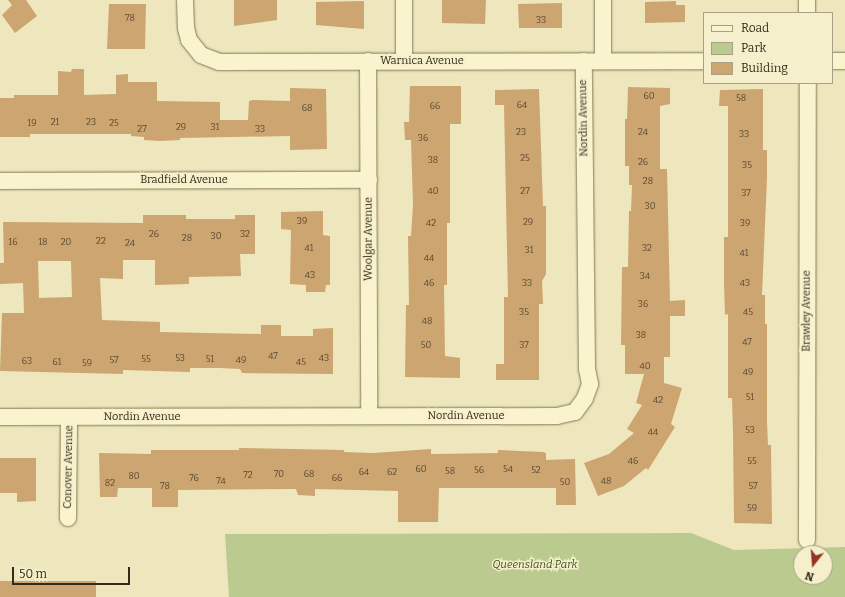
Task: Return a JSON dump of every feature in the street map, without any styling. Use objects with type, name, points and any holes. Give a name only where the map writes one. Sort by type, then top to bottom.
[{"type":"street","name":"Warnica Avenue","points":[[185,0],[186,28],[189,40],[201,55],[213,61],[703,61]]},
{"type":"street","points":[[404,0],[404,61]]},
{"type":"street","points":[[602,0],[603,61]]},
{"type":"street","points":[[807,0],[807,12]]},
{"type":"street","name":"Woolgar Avenue","points":[[368,61],[369,416]]},
{"type":"street","name":"Nordin Avenue","points":[[0,417],[564,416],[576,412],[583,402],[590,384],[587,369],[584,61]]},
{"type":"street","points":[[833,61],[845,61]]},
{"type":"street","name":"Brawley Avenue","points":[[806,540],[808,84]]},
{"type":"street","name":"Bradfield Avenue","points":[[0,181],[369,180]]},
{"type":"street","name":"Conover Avenue","points":[[68,518],[69,417]]},
{"type":"green space","name":"Queensland Park","points":[[691,533],[734,550],[793,548],[793,585],[833,585],[833,547],[845,547],[845,597],[229,597],[225,534]]},
{"type":"building","points":[[8,0],[26,0],[37,16],[15,33],[2,15],[12,5]]},
{"type":"building","points":[[234,0],[277,0],[277,20],[234,26]]},
{"type":"building","points":[[442,0],[486,0],[485,24],[442,23]]},
{"type":"building","points":[[364,1],[364,29],[316,25],[316,2]]},
{"type":"building","points":[[676,1],[676,5],[685,5],[685,22],[645,23],[645,2]]},
{"type":"building","points":[[562,3],[562,28],[519,28],[518,4]]},
{"type":"building","points":[[109,4],[146,4],[145,49],[107,49]]},
{"type":"building","points":[[72,69],[84,69],[84,95],[116,94],[116,75],[128,74],[128,82],[157,82],[157,101],[220,102],[220,120],[248,120],[249,101],[252,100],[290,101],[290,88],[326,89],[327,149],[290,150],[290,136],[180,138],[180,140],[160,141],[144,140],[144,137],[131,136],[131,134],[30,134],[30,137],[0,137],[0,98],[14,98],[14,95],[58,95],[58,71],[71,72]]},
{"type":"building","points":[[410,86],[461,86],[461,124],[450,124],[450,223],[447,223],[447,285],[444,285],[445,356],[460,358],[460,378],[405,377],[406,305],[409,305],[408,236],[411,236],[413,205],[411,140],[405,140],[404,122],[409,122]]},
{"type":"building","points":[[628,87],[670,88],[670,104],[660,106],[660,169],[667,169],[670,301],[685,300],[685,316],[670,316],[670,357],[664,357],[664,383],[682,388],[671,424],[675,427],[648,470],[646,468],[624,486],[598,496],[584,463],[609,454],[634,433],[627,429],[642,405],[636,403],[644,374],[625,374],[625,345],[621,345],[622,267],[628,267],[629,211],[631,211],[632,185],[629,185],[629,166],[625,166],[625,119],[627,119]]},
{"type":"building","points":[[539,89],[543,206],[546,206],[546,274],[542,281],[543,304],[539,304],[539,380],[496,380],[496,364],[504,364],[504,297],[508,297],[504,105],[495,105],[495,90]]},
{"type":"building","points":[[763,89],[763,150],[767,150],[767,178],[762,295],[765,295],[765,324],[767,324],[767,422],[768,445],[771,445],[772,524],[734,523],[732,398],[728,398],[728,314],[725,315],[724,284],[724,237],[728,237],[728,106],[719,106],[720,90]]},
{"type":"building","points":[[323,211],[323,235],[330,236],[330,285],[326,285],[325,292],[306,292],[306,285],[290,284],[291,230],[281,229],[281,212]]},
{"type":"building","points":[[143,215],[186,215],[186,219],[235,219],[235,215],[255,215],[255,254],[240,254],[241,276],[189,277],[189,284],[155,285],[155,260],[123,260],[123,279],[100,278],[102,320],[160,322],[160,332],[261,334],[261,325],[281,325],[281,336],[313,336],[313,329],[333,328],[333,374],[242,373],[240,369],[220,368],[190,368],[190,372],[123,370],[123,374],[0,371],[2,313],[24,313],[23,283],[0,284],[0,263],[4,263],[3,222],[143,223]],"holes":[[[38,261],[71,261],[72,297],[39,298]]]},
{"type":"building","points":[[239,448],[344,450],[344,452],[373,453],[431,449],[431,454],[498,453],[498,450],[543,452],[546,453],[546,460],[575,459],[576,505],[556,505],[556,488],[439,488],[438,522],[398,522],[398,491],[315,489],[315,496],[298,495],[296,489],[178,490],[178,507],[152,507],[152,488],[118,488],[117,497],[100,497],[99,453],[151,454],[151,450],[239,450]]},
{"type":"building","points":[[0,458],[36,458],[36,501],[17,502],[17,493],[0,493]]},
{"type":"building","points":[[0,581],[96,581],[96,597],[0,597]]}]
